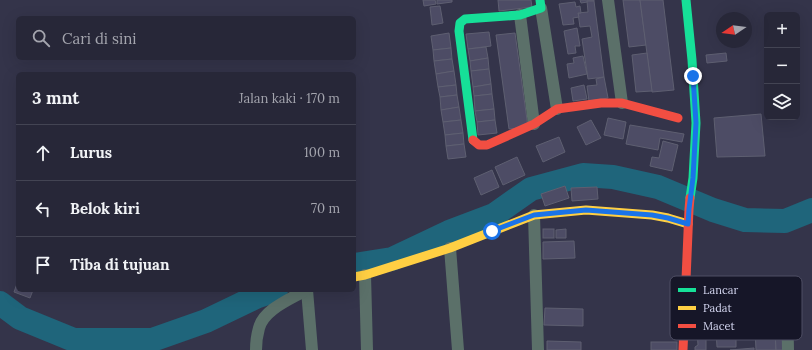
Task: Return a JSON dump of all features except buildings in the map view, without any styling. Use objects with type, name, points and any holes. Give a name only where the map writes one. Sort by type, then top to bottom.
[{"type":"street","points":[[608,0],[622,103]]},
{"type":"street","points":[[686,0],[696,123],[693,178],[688,224],[686,276]]},
{"type":"street","points":[[557,109],[541,4],[520,15],[465,19],[460,23],[459,31],[473,140],[476,144],[481,146],[487,145],[534,124],[557,109],[601,103],[622,103],[678,118]]},
{"type":"street","points":[[520,15],[534,124]]},
{"type":"street","points":[[368,350],[360,276],[450,248],[534,215],[586,210],[652,215],[688,224]]},
{"type":"street","points":[[534,215],[538,350]]},
{"type":"street","points":[[450,248],[458,350]]},
{"type":"street","points":[[256,350],[256,339],[259,326],[269,312],[303,292]]},
{"type":"street","points":[[306,292],[312,350]]},
{"type":"street","points":[[683,350],[684,340]]},
{"type":"waterway","points":[[356,265],[392,259],[449,232],[494,215],[531,189],[583,175],[613,177],[658,187],[713,210],[745,220],[785,221],[812,210]]},
{"type":"waterway","points":[[0,303],[20,318],[74,340],[152,340],[206,321],[258,296],[270,292]]},
{"type":"traffic: fast","points":[[473,140],[459,31],[460,23],[465,19],[520,15],[541,8],[540,0]]},
{"type":"traffic: fast","points":[[686,0],[696,123],[693,178],[690,198]]},
{"type":"traffic: slow","points":[[356,277],[450,248],[534,215],[586,210],[652,215],[688,224]]},
{"type":"traffic: jam","points":[[473,140],[479,145],[487,145],[534,124],[557,109],[601,103],[622,103],[678,118]]},
{"type":"traffic: jam","points":[[686,276],[690,198]]},
{"type":"traffic: jam","points":[[683,340],[683,350]]},
{"type":"route","points":[[492,231],[534,215],[586,210],[652,215],[688,224],[693,178],[696,123],[693,76]]}]
